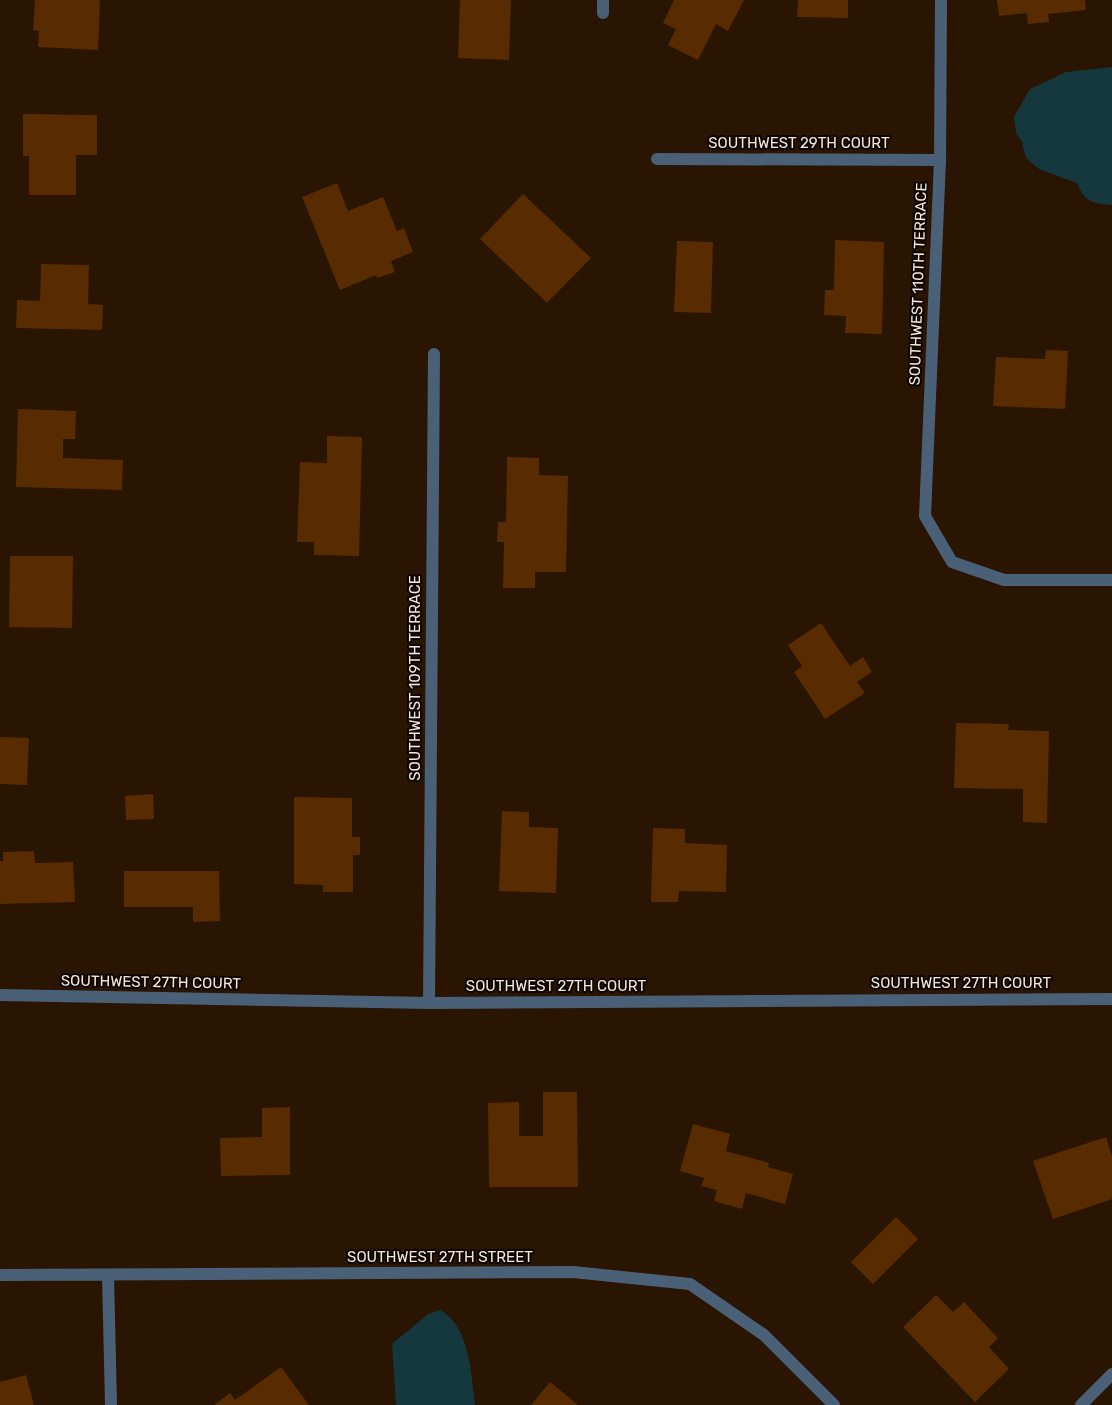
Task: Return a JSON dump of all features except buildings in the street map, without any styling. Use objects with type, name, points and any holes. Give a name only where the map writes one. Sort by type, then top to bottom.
[{"type":"street","name":"SOUTHWEST 110TH TERRACE","points":[[941,0],[940,160],[926,516],[952,562],[1004,580],[1112,580]]},
{"type":"street","name":"SOUTHWEST 29TH COURT","points":[[657,159],[940,160]]},
{"type":"street","name":"SOUTHWEST 109TH TERRACE","points":[[429,1003],[434,354]]},
{"type":"street","name":"SOUTHWEST 27TH COURT","points":[[0,995],[429,1003],[1112,999]]},
{"type":"street","name":"SOUTHWEST 27TH STREET","points":[[0,1275],[573,1272],[690,1284],[764,1335],[834,1405]]},
{"type":"street","points":[[108,1275],[110,1405]]},
{"type":"street","points":[[1081,1405],[1112,1374]]},
{"type":"water","points":[[1112,67],[1112,205],[1090,201],[1083,195],[1077,183],[1039,169],[1026,158],[1022,142],[1016,133],[1014,117],[1030,89],[1066,72]]},
{"type":"water","points":[[440,1310],[450,1317],[458,1327],[463,1339],[470,1366],[475,1405],[396,1405],[392,1344],[428,1314]]}]
